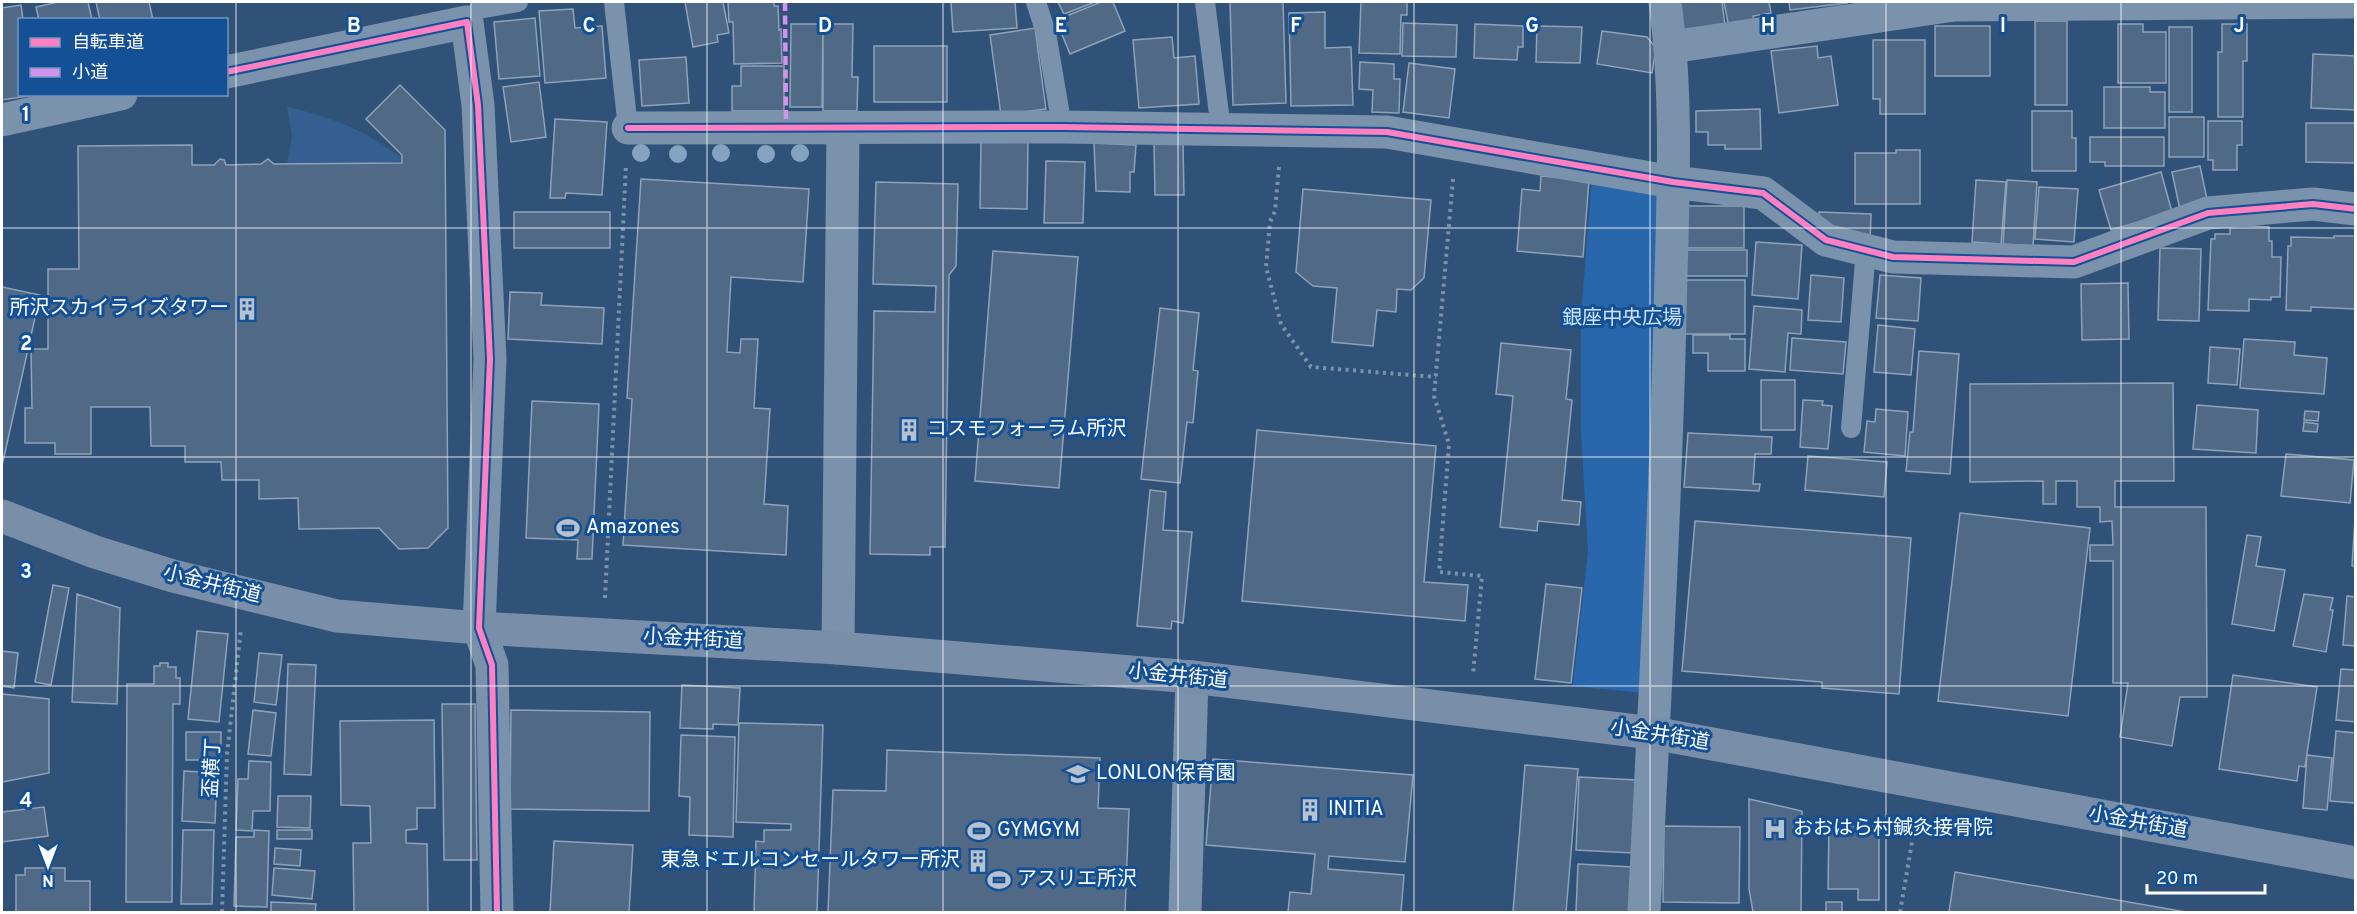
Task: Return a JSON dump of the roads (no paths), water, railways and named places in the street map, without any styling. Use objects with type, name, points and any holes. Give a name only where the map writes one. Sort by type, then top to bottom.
[{"type":"main road","name":"小金井街道","points":[[2,516],[95,552],[173,576],[326,613],[479,628],[838,648],[1192,677],[1653,733],[2355,863]]},
{"type":"street","points":[[1644,912],[1667,447],[1673,182],[1671,47],[1665,2]]},
{"type":"street","points":[[1671,47],[1954,3],[2355,2]]},
{"type":"street","points":[[228,72],[475,11],[490,359],[479,628],[492,665],[497,912]]},
{"type":"street","points":[[2,120],[112,96]]},
{"type":"street","points":[[838,648],[843,127]]},
{"type":"street","points":[[628,128],[1062,127],[1387,132],[1673,182],[1763,193],[1826,240],[1893,257],[2074,262],[2208,213],[2313,204],[2355,209]]},
{"type":"street","points":[[1185,912],[1192,677]]},
{"type":"lane","points":[[475,11],[518,2]]},
{"type":"lane","points":[[614,2],[628,128]]},
{"type":"lane","points":[[1036,2],[1046,33],[1062,127]]},
{"type":"lane","points":[[1204,2],[1221,130]]},
{"type":"lane","points":[[1851,428],[1866,250]]},
{"type":"place","name":"所沢スカイライズタワー","points":[[247,309]]},
{"type":"place","name":"コスモフォーラム所沢","points":[[909,430]]},
{"type":"place","name":"Amazones","points":[[568,528]]},
{"type":"place","name":"LONLON保育園","points":[[1078,774]]},
{"type":"place","name":"INITIA","points":[[1310,810]]},
{"type":"place","name":"おおはら村鍼灸接骨院","points":[[1775,829]]},
{"type":"place","name":"GYMGYM","points":[[979,831]]},
{"type":"place","name":"東急ドエルコンセールタワー所沢","points":[[978,861]]},
{"type":"place","name":"アスリエ所沢","points":[[999,880]]},
{"type":"park label","name":"銀座中央広場","points":[[1622,319]]}]
